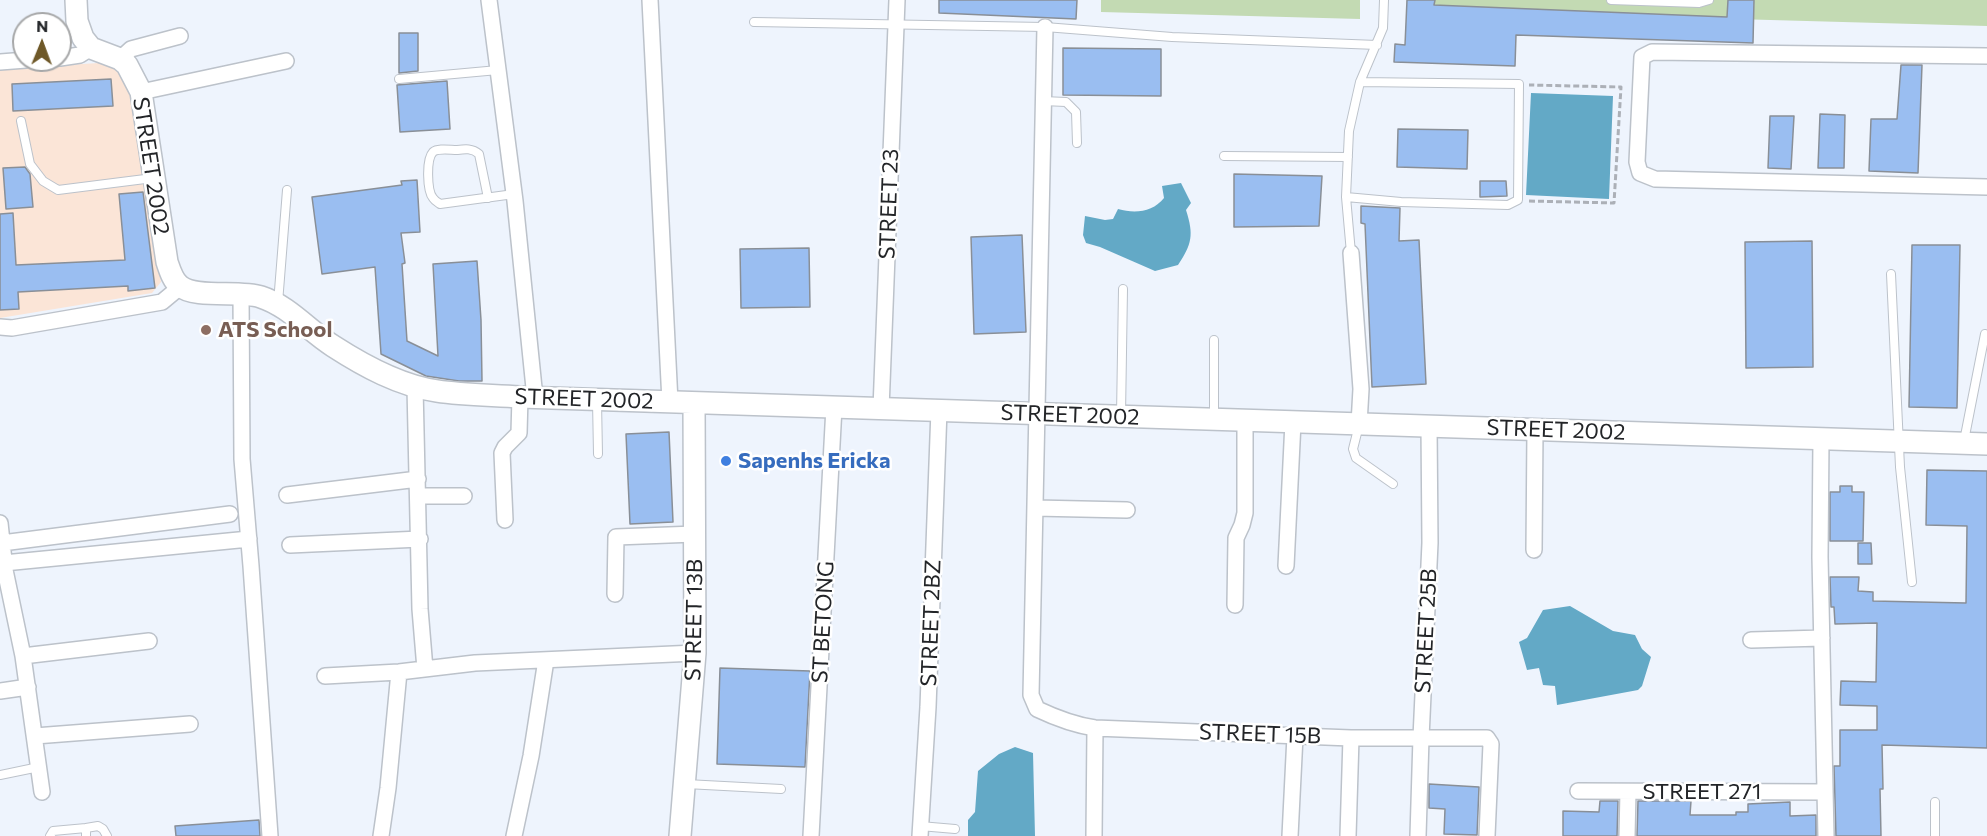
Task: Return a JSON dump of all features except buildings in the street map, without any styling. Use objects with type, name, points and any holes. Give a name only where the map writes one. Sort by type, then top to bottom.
[{"type":"street","points":[[76,0],[77,21],[83,38],[91,48],[120,59],[131,50],[180,36]]},
{"type":"street","points":[[489,0],[514,194],[527,397],[519,433],[502,453],[505,520]]},
{"type":"street","points":[[650,0],[670,402]]},
{"type":"street","name":"STREET 23","points":[[880,409],[897,0]]},
{"type":"street","points":[[1045,27],[1035,507],[1127,510]]},
{"type":"street","points":[[72,56],[80,55],[91,48]]},
{"type":"street","points":[[1987,57],[1652,51],[1642,57],[1637,162],[1640,173],[1655,179],[1987,187]]},
{"type":"street","name":"STREET 2002","points":[[120,59],[127,65],[141,92],[167,262],[170,273],[180,287],[196,292],[241,293],[261,297],[278,304],[332,346],[381,374],[415,387],[438,392],[597,400],[1987,444]]},
{"type":"street","points":[[141,92],[286,62]]},
{"type":"street","points":[[1351,253],[1361,389],[1359,424]]},
{"type":"street","points":[[0,327],[12,328],[162,302],[180,287]]},
{"type":"street","points":[[241,293],[242,459],[270,836]]},
{"type":"street","points":[[415,387],[420,609],[425,669]]},
{"type":"street","name":"STREET 13B","points":[[680,836],[695,652],[694,403]]},
{"type":"street","name":"ST BETONG","points":[[811,836],[834,407]]},
{"type":"street","name":"STREET 2BZ","points":[[920,831],[928,707],[939,410]]},
{"type":"street","points":[[1235,605],[1236,538],[1245,513],[1245,421]]},
{"type":"street","points":[[1286,566],[1293,422]]},
{"type":"street","name":"STREET 25B","points":[[1418,836],[1430,543],[1429,426]]},
{"type":"street","points":[[1534,550],[1535,430]]},
{"type":"street","points":[[1821,439],[1826,836]]},
{"type":"street","points":[[287,495],[418,479]]},
{"type":"street","points":[[419,496],[464,496]]},
{"type":"street","name":"STREET 15B","points":[[1035,507],[1032,695],[1037,709],[1054,717],[1095,728],[1351,738],[1487,738],[1491,744],[1487,836]]},
{"type":"street","points":[[2,543],[230,514]]},
{"type":"street","points":[[0,523],[4,582],[23,656],[42,792]]},
{"type":"street","points":[[615,594],[616,537],[695,534]]},
{"type":"street","points":[[290,545],[420,538]]},
{"type":"street","points":[[4,563],[249,539]]},
{"type":"street","points":[[1751,640],[1822,639]]},
{"type":"street","points":[[23,656],[149,641]]},
{"type":"street","points":[[325,676],[399,672],[475,663],[695,652]]},
{"type":"street","points":[[514,836],[531,756],[546,660]]},
{"type":"street","points":[[381,836],[399,672]]},
{"type":"street","points":[[0,691],[28,687]]},
{"type":"street","points":[[35,736],[190,724]]},
{"type":"street","points":[[1094,836],[1095,728]]},
{"type":"street","points":[[1290,836],[1295,736]]},
{"type":"street","points":[[1348,836],[1351,738]]},
{"type":"street","name":"STREET 271","points":[[1578,790],[1825,792]]},
{"type":"street","points":[[1627,836],[1628,792]]},
{"type":"lane","points":[[1351,253],[1346,197],[1349,131],[1360,82],[1383,28],[1384,0]]},
{"type":"lane","points":[[1611,0],[1699,3],[1709,0]]},
{"type":"lane","points":[[754,22],[1045,27],[1172,36],[1377,45]]},
{"type":"lane","points":[[399,79],[498,70]]},
{"type":"lane","points":[[1346,197],[1401,202],[1508,205],[1518,200],[1519,84],[1360,82]]},
{"type":"lane","points":[[1043,101],[1066,102],[1076,112],[1077,143]]},
{"type":"lane","points":[[21,121],[30,164],[43,181],[58,190],[155,178]]},
{"type":"lane","points":[[488,198],[479,154],[468,149],[437,150],[432,153],[428,162],[430,193],[440,204],[488,198],[514,194]]},
{"type":"lane","points":[[1224,156],[1348,157]]},
{"type":"lane","points":[[278,304],[287,190]]},
{"type":"lane","points":[[1892,274],[1900,467],[1912,582]]},
{"type":"lane","points":[[1121,417],[1123,289]]},
{"type":"lane","points":[[1963,444],[1985,333]]},
{"type":"lane","points":[[1214,340],[1214,419]]},
{"type":"lane","points":[[597,400],[598,454]]},
{"type":"lane","points":[[1359,424],[1353,449],[1356,458],[1393,484]]},
{"type":"lane","points":[[0,775],[39,767]]},
{"type":"lane","points":[[685,784],[781,789]]},
{"type":"lane","points":[[1935,802],[1935,836]]},
{"type":"lane","points":[[50,836],[52,831],[86,832],[98,826],[107,836]]},
{"type":"lane","points":[[920,831],[955,829]]},
{"type":"path","points":[[1518,200],[1614,203],[1621,87],[1519,84]]},
{"type":"shaded area","points":[[115,62],[128,77],[161,282],[152,293],[0,318],[0,69],[12,68],[12,72],[72,72],[72,65]]},
{"type":"green space","points":[[1101,0],[1360,0],[1360,19],[1101,12]]},
{"type":"green space","points":[[1411,0],[1987,0],[1987,26],[1410,10]]},
{"type":"water","points":[[1531,93],[1613,96],[1609,199],[1526,195]]},
{"type":"water","points":[[1181,183],[1191,203],[1186,210],[1191,233],[1189,245],[1178,265],[1155,271],[1086,243],[1083,235],[1085,216],[1105,220],[1113,219],[1118,209],[1143,211],[1149,209],[1164,198],[1162,186]]},
{"type":"water","points":[[1570,606],[1613,631],[1635,635],[1642,649],[1651,657],[1642,686],[1638,690],[1557,705],[1555,686],[1543,685],[1539,668],[1527,670],[1519,642],[1527,638],[1543,610]]},
{"type":"water","points":[[1015,747],[1033,753],[1035,836],[968,836],[968,820],[975,812],[978,771],[999,754]]},
{"type":"place","name":"ATS School","points":[[206,330]]},
{"type":"place","name":"Sapenhs Ericka","points":[[726,461]]}]
